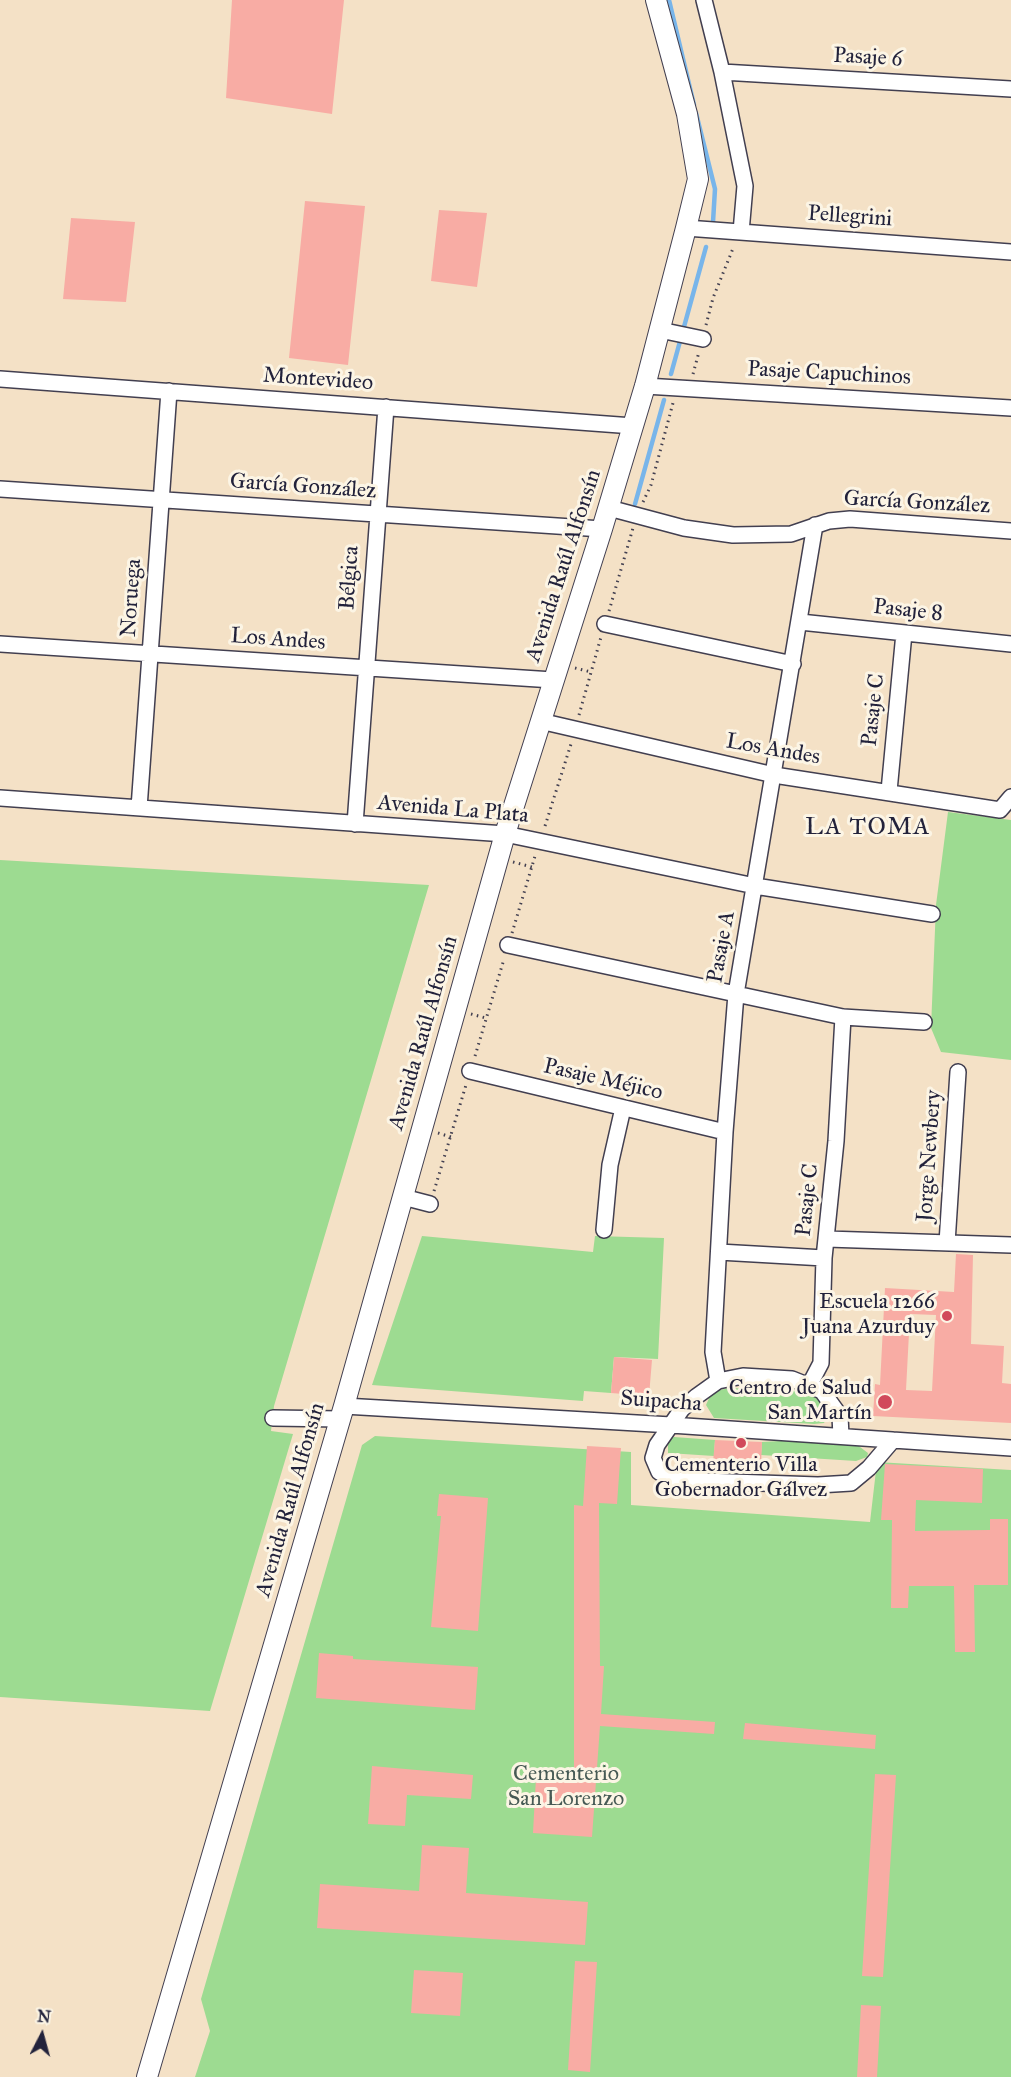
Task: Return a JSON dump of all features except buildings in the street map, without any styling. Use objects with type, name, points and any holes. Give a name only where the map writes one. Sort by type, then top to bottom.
[{"type":"main road","name":"Avenida Raúl Alfonsín","points":[[147,2077],[342,1412],[505,834],[603,529],[645,386],[682,335],[686,228],[698,178],[687,114],[656,0]]},
{"type":"street","points":[[704,0],[722,72],[745,186],[741,232]]},
{"type":"street","name":"Pasaje 6","points":[[722,72],[1011,89]]},
{"type":"street","name":"Pellegrini","points":[[686,228],[1011,252]]},
{"type":"street","name":"Montevideo","points":[[0,379],[633,426]]},
{"type":"street","name":"Pasaje Capuchinos","points":[[645,386],[1011,408]]},
{"type":"street","name":"Noruega","points":[[139,808],[169,391]]},
{"type":"street","name":"Bélgica","points":[[355,824],[386,407]]},
{"type":"street","name":"García González","points":[[0,489],[603,529]]},
{"type":"street","name":"García González","points":[[609,508],[684,528],[733,534],[791,534],[815,525],[850,519],[1011,531]]},
{"type":"street","name":"Pasaje A","points":[[718,1381],[713,1352],[725,1132],[736,994],[815,525]]},
{"type":"street","name":"Pasaje 8","points":[[800,622],[1011,644]]},
{"type":"street","points":[[605,624],[793,664]]},
{"type":"street","name":"Pasaje C","points":[[889,791],[904,633]]},
{"type":"street","name":"Los Andes","points":[[0,644],[553,680]]},
{"type":"street","name":"Los Andes","points":[[540,721],[575,732],[774,775],[1000,810],[1011,797]]},
{"type":"street","name":"Avenida La Plata","points":[[0,798],[505,834],[755,886],[932,914]]},
{"type":"street","points":[[508,945],[843,1017],[924,1022]]},
{"type":"street","name":"Pasaje C","points":[[810,1384],[821,1363],[824,1258],[836,1141],[843,1017]]},
{"type":"street","name":"Pasaje Méjico","points":[[470,1071],[725,1132]]},
{"type":"street","name":"Jorge Newbery","points":[[946,1243],[958,1072]]},
{"type":"street","points":[[604,1230],[610,1164],[623,1108]]},
{"type":"street","points":[[403,1197],[430,1204]]},
{"type":"street","points":[[827,1239],[1011,1245]]},
{"type":"street","points":[[719,1252],[824,1258]]},
{"type":"street","points":[[841,1436],[840,1416],[822,1391],[810,1384],[792,1379],[743,1376],[718,1381],[682,1409],[657,1445],[654,1458],[660,1472],[675,1480],[818,1485],[851,1483],[869,1468],[893,1440]]},
{"type":"street","name":"Suipacha","points":[[273,1418],[342,1412],[671,1425],[1011,1448]]},
{"type":"path","points":[[430,1204],[575,732],[637,516],[651,485],[671,405],[689,389],[682,335],[713,298],[741,232]]},
{"type":"green space","points":[[948,812],[1011,820],[1011,1060],[941,1052],[931,1028],[936,905]]},
{"type":"green space","points":[[0,860],[429,885],[274,1406],[271,1431],[293,1434],[210,1711],[0,1697]]},
{"type":"green space","points":[[422,1236],[593,1252],[595,1236],[664,1238],[658,1359],[614,1357],[611,1393],[584,1391],[583,1401],[372,1385]]},
{"type":"green space","points":[[730,1388],[805,1391],[817,1397],[826,1409],[827,1417],[824,1423],[814,1424],[714,1418],[706,1405],[710,1396],[719,1390]]},
{"type":"green space","name":"Cementerio San Lorenzo","points":[[375,1436],[631,1452],[631,1505],[870,1522],[877,1462],[1011,1470],[1011,2077],[195,2077],[210,2031],[201,1999],[362,1445]]},
{"type":"green space","points":[[674,1437],[715,1440],[714,1456],[668,1453],[668,1440]]},
{"type":"green space","points":[[798,1440],[856,1444],[868,1453],[867,1457],[856,1461],[761,1455],[762,1442]]},
{"type":"waterway","points":[[669,0],[694,105]]},
{"type":"waterway","points":[[696,113],[715,189],[713,222]]},
{"type":"waterway","points":[[671,374],[706,247]]},
{"type":"waterway","points":[[635,504],[664,400]]},
{"type":"place","name":"Escuela 1266 Juana Azurduy","points":[[947,1316]]},
{"type":"place","name":"Centro de Salud San Martín","points":[[885,1402]]},
{"type":"place","name":"Cementerio Villa Gobernador Gálvez","points":[[741,1443]]},
{"type":"district","name":"LA TOMA","points":[[868,828]]}]
